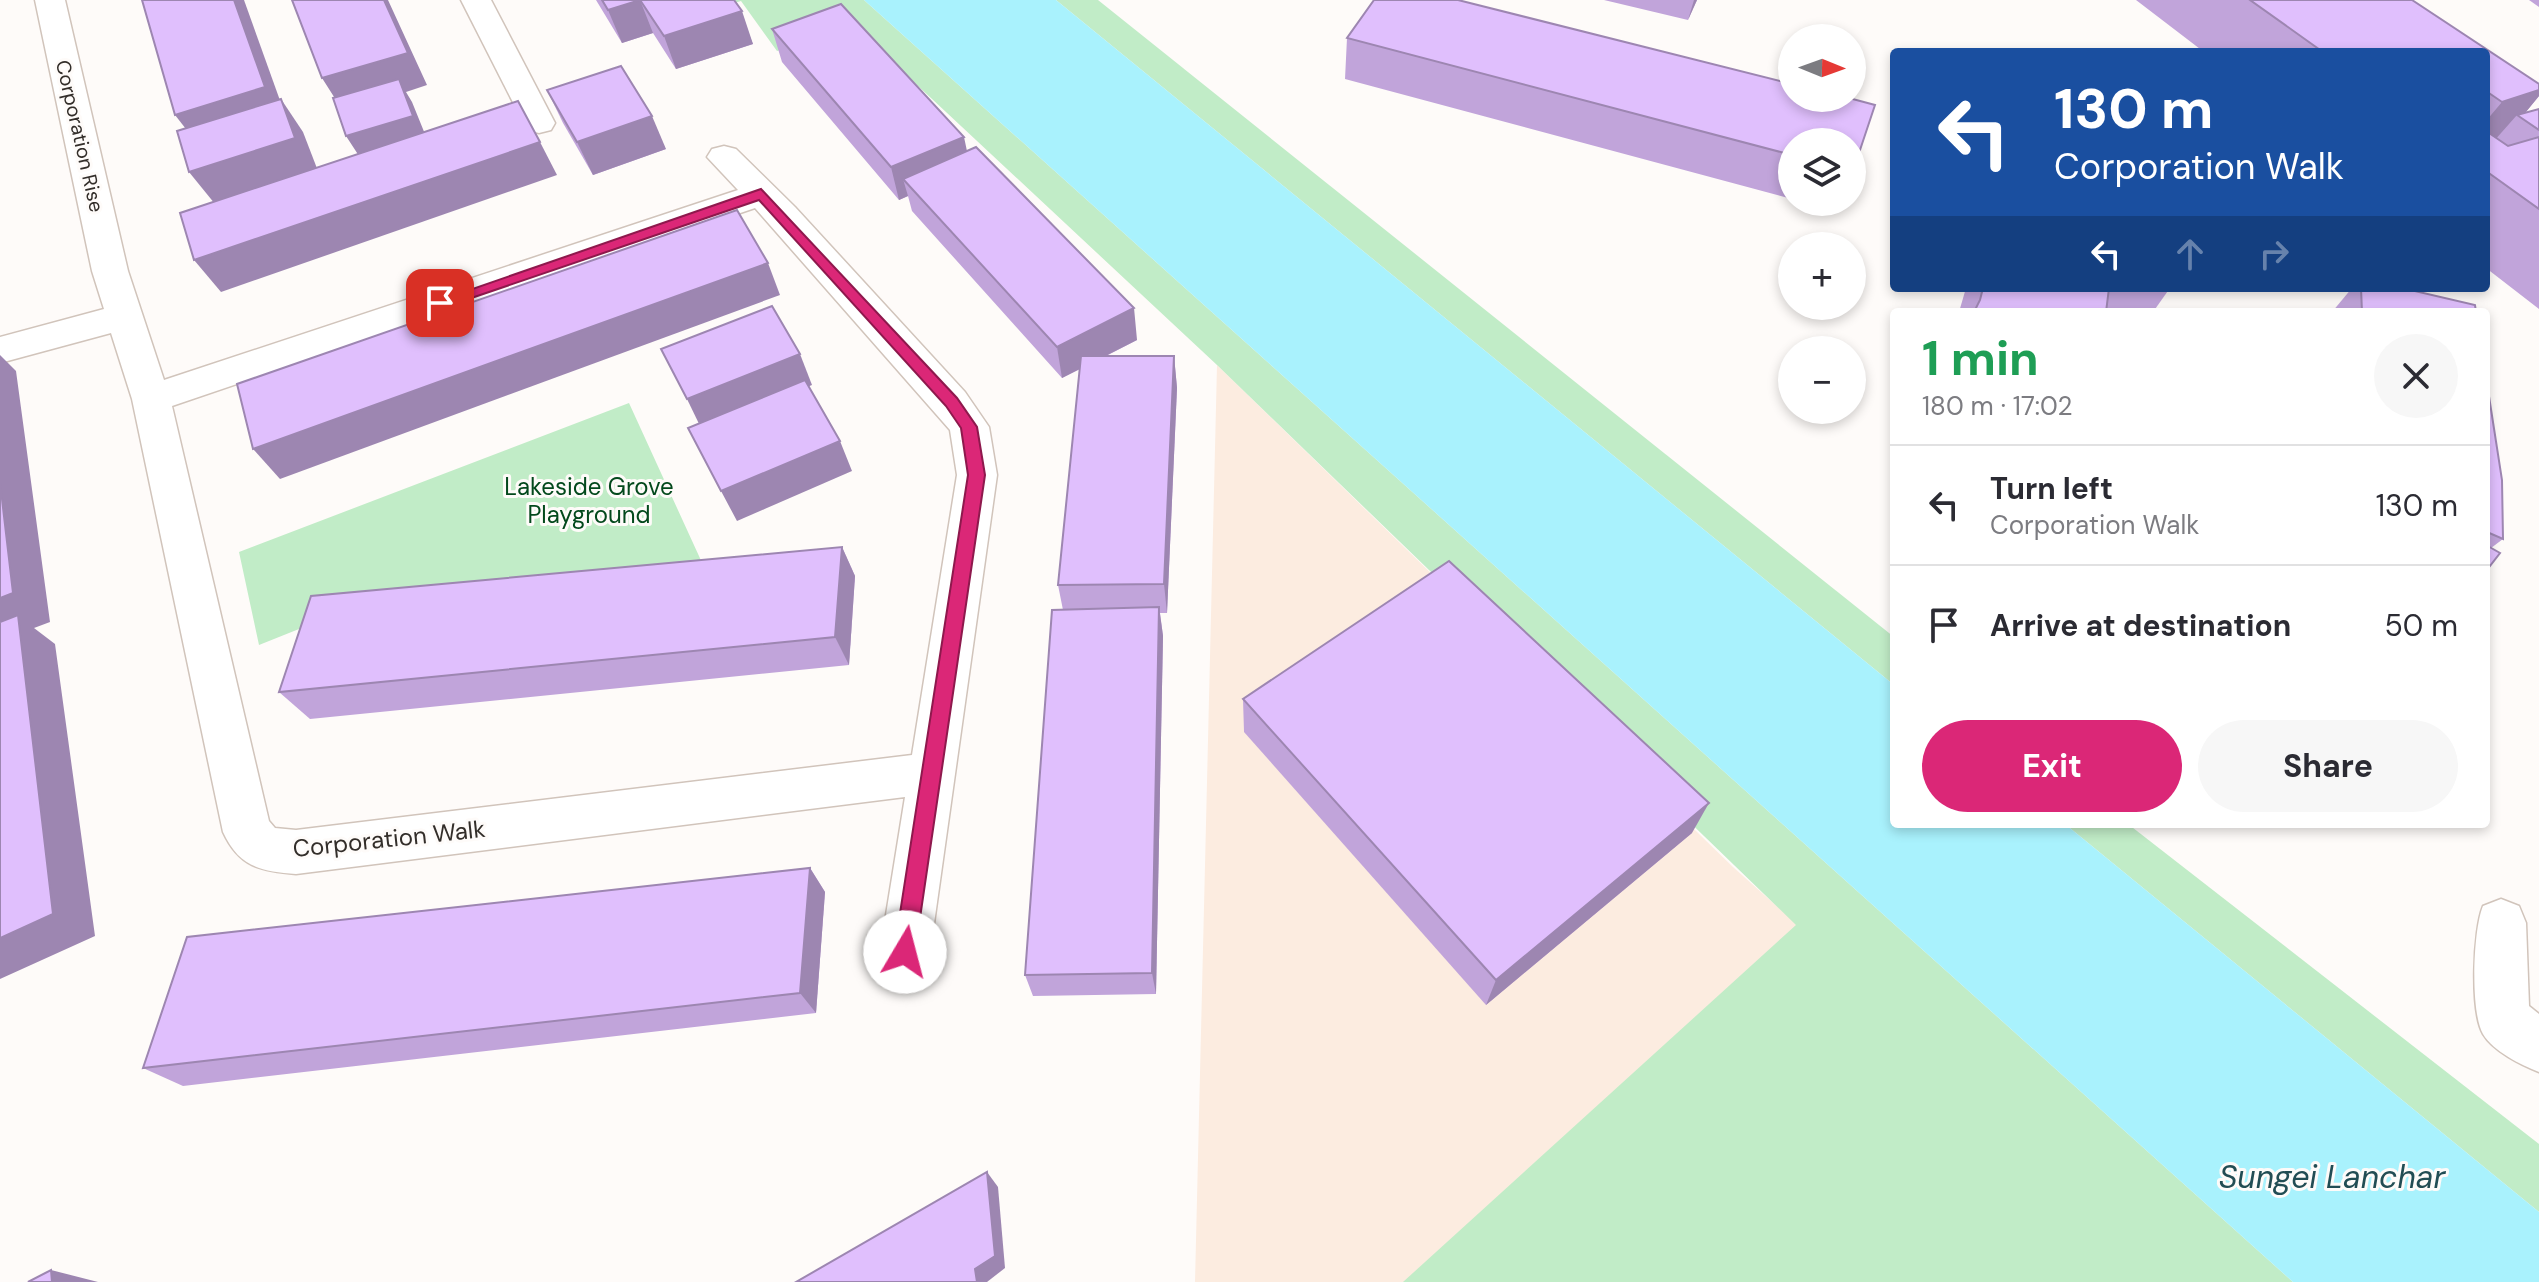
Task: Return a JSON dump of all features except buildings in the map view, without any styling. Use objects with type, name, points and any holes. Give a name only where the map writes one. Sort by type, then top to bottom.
[{"type":"street","name":"Corporation Rise","points":[[50,0],[110,271]]},
{"type":"street","points":[[476,0],[539,123]]},
{"type":"street","points":[[724,157],[930,375],[969,427],[977,475],[905,952]]},
{"type":"street","points":[[151,399],[761,194]]},
{"type":"street","name":"Corporation Walk","points":[[110,271],[127,316],[151,399],[247,832],[263,849],[296,852],[932,773]]},
{"type":"street","points":[[0,350],[127,316]]},
{"type":"street","points":[[2501,923],[2503,1019],[2539,1046]]},
{"type":"shaded area","points":[[1217,365],[1733,867],[2197,1282],[1195,1282]]},
{"type":"green space","points":[[707,0],[864,0],[2293,1282],[1403,1282],[1796,925],[1217,365],[856,28],[777,51],[741,1],[713,9]]},
{"type":"green space","points":[[1056,0],[1098,0],[1890,634],[1890,682]]},
{"type":"green space","name":"Lakeside Grove Playground","points":[[629,403],[704,567],[354,607],[259,645],[239,552]]},
{"type":"green space","points":[[2070,828],[2133,828],[2539,1144],[2539,1212]]},
{"type":"water","name":"Sungei Lanchar","points":[[864,0],[1056,0],[1890,682],[1890,828],[2070,828],[2539,1212],[2539,1282],[2293,1282]]},
{"type":"route","points":[[440,303],[761,194],[930,375],[969,427],[977,475],[905,952]]}]
